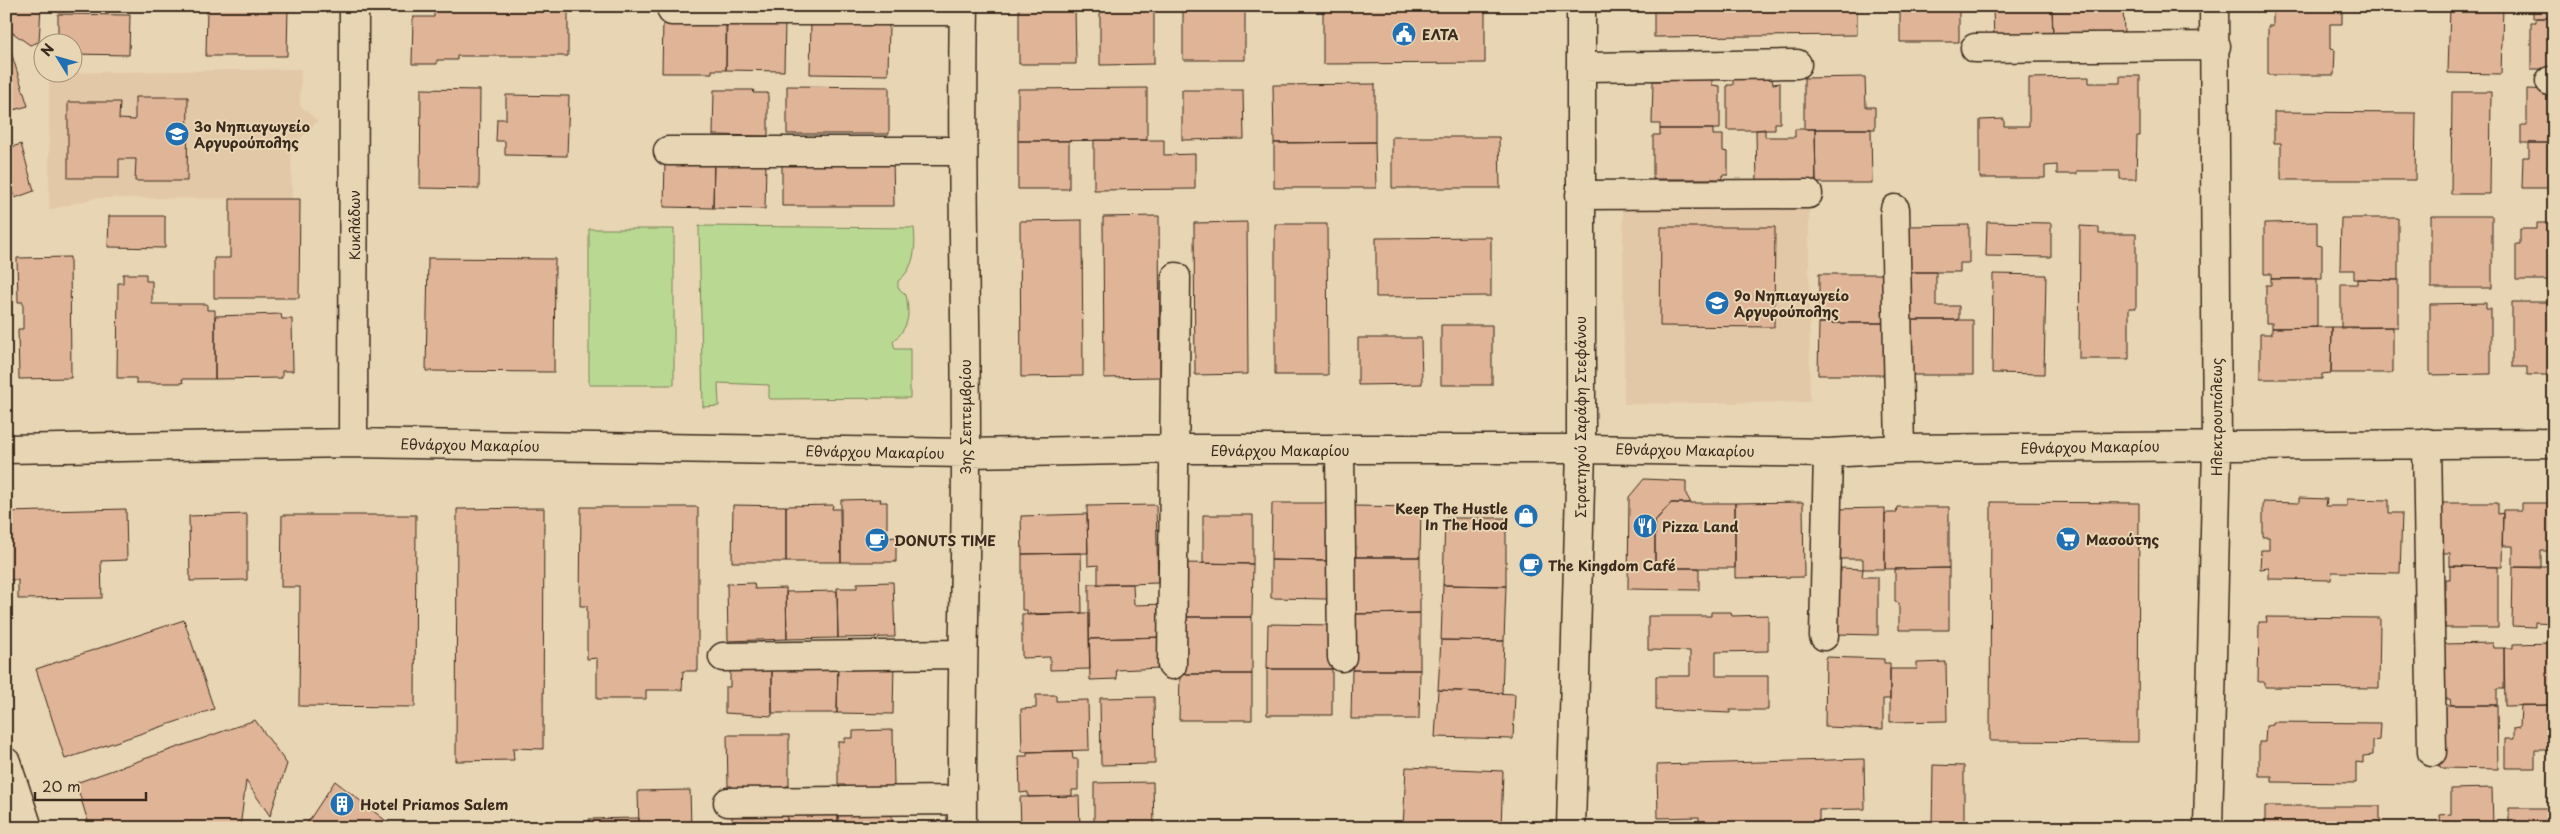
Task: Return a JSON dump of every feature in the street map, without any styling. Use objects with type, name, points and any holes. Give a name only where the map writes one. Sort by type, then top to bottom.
[{"type":"street","name":"Κυκλάδων","points":[[353,443],[354,6]]},
{"type":"street","name":"Στρατηγού Σαράφη Στεφάνου","points":[[1571,828],[1581,449],[1580,195],[1583,67],[1581,6]]},
{"type":"street","name":"Ηλεκτρουπόλεως","points":[[2208,828],[2217,446],[2216,46],[2214,6]]},
{"type":"street","points":[[672,11],[964,9]]},
{"type":"street","name":"3ης Σεπτεμβρίου","points":[[962,828],[962,654],[966,453],[963,151],[964,9]]},
{"type":"street","points":[[1975,48],[2216,46]]},
{"type":"street","points":[[1583,67],[1797,64]]},
{"type":"street","points":[[668,151],[963,151]]},
{"type":"street","points":[[1580,195],[1808,194]]},
{"type":"street","points":[[1894,209],[1900,449]]},
{"type":"street","points":[[1172,665],[1176,277]]},
{"type":"street","name":"Εθνάρχου Μακαρίου","points":[[6,449],[353,443],[966,453],[1174,449],[1581,449],[1828,453],[1900,449],[2554,443]]},
{"type":"street","points":[[2427,443],[2432,752]]},
{"type":"street","points":[[1340,450],[1342,657]]},
{"type":"street","points":[[1824,636],[1828,453]]},
{"type":"street","points":[[723,657],[962,654]]},
{"type":"street","points":[[6,762],[28,828]]},
{"type":"street","points":[[728,802],[961,800]]},
{"type":"shaded area","name":"3ο Νηπιαγωγείο Αργυρούπολης","points":[[301,69],[300,105],[318,121],[291,148],[292,199],[96,198],[49,210],[49,82],[82,82],[82,72]]},
{"type":"shaded area","name":"9ο Νηπιαγωγείο Αργυρούπολης","points":[[1809,203],[1810,402],[1624,404],[1623,204]]},
{"type":"green space","points":[[699,226],[914,228],[915,243],[911,264],[904,276],[898,281],[898,288],[906,295],[907,321],[893,342],[895,349],[910,349],[910,398],[769,399],[769,385],[718,383],[719,406],[703,407]]},
{"type":"green space","points":[[589,229],[674,229],[674,385],[589,385]]},
{"type":"building","points":[[6,6],[41,6],[40,32],[32,32],[32,44],[30,45],[6,28]]},
{"type":"building","points":[[207,6],[288,6],[287,56],[206,56]]},
{"type":"building","points":[[412,6],[568,6],[568,56],[457,56],[457,60],[437,60],[437,64],[412,64],[413,17],[434,17],[434,9],[412,9]]},
{"type":"building","points":[[1019,6],[1075,6],[1076,64],[1019,64]]},
{"type":"building","points":[[1100,6],[1154,6],[1154,64],[1100,65]]},
{"type":"building","points":[[1183,6],[1245,6],[1245,60],[1183,60]]},
{"type":"building","name":"ΕΛΤΑ","points":[[1323,6],[1485,6],[1485,63],[1323,64]]},
{"type":"building","points":[[1654,6],[1857,6],[1857,35],[1654,37]]},
{"type":"building","points":[[1900,6],[1959,6],[1959,42],[1900,42]]},
{"type":"building","points":[[1993,6],[2052,6],[2053,40],[1994,42]]},
{"type":"building","points":[[2052,6],[2123,6],[2124,32],[2053,34]]},
{"type":"building","points":[[2273,6],[2342,6],[2342,24],[2330,24],[2330,49],[2335,50],[2334,75],[2268,75],[2268,26],[2273,26]]},
{"type":"building","points":[[2450,6],[2503,6],[2501,74],[2448,73]]},
{"type":"building","points":[[2527,6],[2554,6],[2554,18],[2533,18],[2533,10],[2527,10]]},
{"type":"building","points":[[58,14],[130,15],[129,55],[82,54],[82,32],[58,32]]},
{"type":"building","points":[[2536,18],[2554,18],[2554,69],[2531,69],[2531,22],[2536,22]]},
{"type":"building","points":[[663,20],[726,24],[726,70],[712,70],[712,73],[662,73]]},
{"type":"building","points":[[727,20],[785,21],[784,71],[726,70]]},
{"type":"building","points":[[811,21],[889,22],[888,75],[810,74]]},
{"type":"building","points":[[10,49],[28,106],[6,112],[6,50]]},
{"type":"building","points":[[1662,74],[1712,74],[1712,85],[1720,86],[1720,129],[1660,129],[1660,124],[1652,124],[1653,81],[1662,81]]},
{"type":"building","points":[[2120,76],[2140,76],[2140,136],[2137,136],[2136,179],[2120,179],[2120,171],[2077,171],[2077,174],[2057,174],[2057,165],[2045,166],[2045,178],[1980,178],[1980,120],[2004,119],[2004,126],[2029,126],[2029,78],[2089,77],[2089,83],[2120,83]]},
{"type":"building","points":[[1865,77],[1866,107],[1875,107],[1875,129],[1804,129],[1804,78]]},
{"type":"building","points":[[1733,79],[1772,79],[1773,84],[1780,83],[1780,123],[1775,123],[1775,130],[1727,130],[1727,85],[1733,85]]},
{"type":"building","points":[[1375,84],[1375,142],[1274,143],[1273,85]]},
{"type":"building","points":[[787,86],[889,87],[889,134],[787,134]]},
{"type":"building","points":[[1147,88],[1147,140],[1018,141],[1018,89]]},
{"type":"building","points":[[421,89],[480,90],[479,189],[420,188]]},
{"type":"building","points":[[2527,89],[2554,90],[2554,143],[2521,143],[2521,125],[2527,125]]},
{"type":"building","points":[[714,90],[754,90],[753,93],[768,93],[768,136],[713,135]]},
{"type":"building","points":[[1182,90],[1243,90],[1244,139],[1182,140]]},
{"type":"building","points":[[2452,92],[2491,92],[2490,194],[2451,194]]},
{"type":"building","points":[[506,95],[569,96],[567,156],[505,155],[505,141],[496,141],[497,119],[506,119]]},
{"type":"building","points":[[135,97],[188,97],[187,181],[135,181],[136,159],[119,159],[119,178],[68,178],[68,102],[120,102],[119,119],[135,120]]},
{"type":"building","points":[[2274,112],[2416,113],[2415,180],[2281,180],[2281,143],[2274,143]]},
{"type":"building","points":[[1660,129],[1713,129],[1713,135],[1723,135],[1723,151],[1728,152],[1728,175],[1722,175],[1722,179],[1653,179],[1653,135],[1660,135]]},
{"type":"building","points":[[1765,129],[1765,137],[1795,137],[1795,129],[1815,129],[1816,183],[1757,184],[1756,130]]},
{"type":"building","points":[[1815,129],[1871,129],[1872,183],[1816,183]]},
{"type":"building","points":[[1392,137],[1499,137],[1500,188],[1392,188]]},
{"type":"building","points":[[1094,140],[1164,140],[1164,155],[1195,154],[1195,189],[1094,190]]},
{"type":"building","points":[[1018,141],[1069,141],[1069,189],[1018,189]]},
{"type":"building","points":[[1375,142],[1376,188],[1274,188],[1274,143]]},
{"type":"building","points":[[2529,143],[2554,143],[2554,188],[2522,188],[2523,157],[2529,157]]},
{"type":"building","points":[[21,144],[34,191],[15,198],[12,191],[6,193],[6,149]]},
{"type":"building","points":[[665,159],[714,160],[713,208],[664,207]]},
{"type":"building","points":[[782,159],[893,159],[894,206],[782,206]]},
{"type":"building","points":[[714,160],[766,161],[765,209],[713,208]]},
{"type":"building","points":[[230,199],[300,199],[299,298],[214,298],[214,258],[230,258]]},
{"type":"building","points":[[109,216],[165,216],[165,248],[108,247]]},
{"type":"building","points":[[1159,216],[1160,377],[1104,378],[1103,217]]},
{"type":"building","points":[[2431,216],[2492,216],[2492,288],[2431,288]]},
{"type":"building","points":[[2341,218],[2398,218],[2398,280],[2354,279],[2354,270],[2340,270]]},
{"type":"building","points":[[1082,220],[1083,376],[1021,377],[1020,221]]},
{"type":"building","points":[[1247,222],[1248,374],[1195,375],[1194,223]]},
{"type":"building","points":[[1987,222],[2051,223],[2051,257],[1986,256]]},
{"type":"building","points":[[2317,222],[2317,245],[2322,246],[2322,279],[2271,279],[2271,274],[2264,274],[2264,223]]},
{"type":"building","points":[[2537,223],[2549,223],[2550,229],[2554,229],[2554,280],[2516,280],[2516,244],[2520,244],[2520,229],[2537,229]]},
{"type":"building","points":[[1275,224],[1327,224],[1328,375],[1275,375]]},
{"type":"building","points":[[1969,225],[1969,263],[1960,263],[1960,272],[1908,272],[1908,226]]},
{"type":"building","points":[[2080,226],[2099,227],[2099,234],[2136,234],[2136,308],[2129,308],[2129,359],[2079,359]]},
{"type":"building","name":"9ο Νηπιαγωγείο Αργυρούπολης","points":[[1661,227],[1775,227],[1774,327],[1660,326]]},
{"type":"building","points":[[1491,237],[1491,296],[1376,297],[1376,238]]},
{"type":"building","points":[[70,257],[71,378],[19,379],[18,329],[23,329],[23,302],[18,302],[17,258]]},
{"type":"building","points":[[428,258],[555,259],[554,372],[426,371]]},
{"type":"building","points":[[1908,272],[1936,272],[1936,306],[1959,306],[1959,320],[1907,320]]},
{"type":"building","points":[[123,274],[146,274],[146,281],[152,281],[152,304],[207,304],[207,310],[215,310],[215,379],[182,379],[183,383],[136,383],[136,378],[117,378],[118,283],[123,283]]},
{"type":"building","points":[[1819,274],[1884,274],[1884,323],[1819,323]]},
{"type":"building","points":[[1993,274],[2046,275],[2044,374],[1992,373]]},
{"type":"building","points":[[2317,278],[2317,327],[2272,328],[2272,323],[2266,323],[2266,285],[2271,285],[2271,279]]},
{"type":"building","points":[[2357,279],[2398,280],[2398,327],[2341,328],[2341,284],[2357,284]]},
{"type":"building","points":[[2512,302],[2554,302],[2554,375],[2527,375],[2527,367],[2512,367]]},
{"type":"building","points":[[2486,303],[2486,309],[2491,309],[2491,374],[2430,375],[2430,304]]},
{"type":"building","points":[[281,314],[282,319],[292,319],[293,371],[282,371],[282,378],[215,379],[215,316]]},
{"type":"building","points":[[1907,320],[1973,320],[1973,375],[1906,375]]},
{"type":"building","points":[[1819,323],[1884,323],[1884,375],[1818,375]]},
{"type":"building","points":[[1441,325],[1492,325],[1492,385],[1441,385]]},
{"type":"building","points":[[2332,327],[2393,327],[2393,373],[2331,373]]},
{"type":"building","points":[[2332,327],[2331,373],[2322,374],[2322,379],[2260,379],[2260,334],[2272,334],[2272,328]]},
{"type":"building","points":[[1358,338],[1421,338],[1422,384],[1358,385]]},
{"type":"building","points":[[1644,479],[1686,481],[1686,494],[1691,503],[1671,503],[1655,521],[1655,568],[1699,568],[1699,590],[1628,589],[1629,497]]},
{"type":"building","points":[[2299,498],[2327,499],[2326,506],[2347,506],[2347,499],[2389,500],[2389,513],[2402,513],[2400,573],[2332,572],[2331,580],[2269,579],[2269,568],[2260,569],[2261,550],[2269,550],[2269,537],[2263,537],[2263,502],[2299,503]]},
{"type":"building","points":[[881,499],[880,502],[887,502],[887,538],[896,537],[896,562],[841,562],[841,500]]},
{"type":"building","points":[[1803,502],[1804,577],[1735,578],[1735,503]]},
{"type":"building","points":[[1991,502],[2139,503],[2138,742],[1990,741]]},
{"type":"building","points":[[1272,503],[1327,503],[1327,561],[1271,560]]},
{"type":"building","points":[[1671,503],[1735,503],[1735,568],[1655,568],[1655,521]]},
{"type":"building","points":[[2441,503],[2498,503],[2498,514],[2503,513],[2502,567],[2450,566],[2450,553],[2441,553]]},
{"type":"building","points":[[2522,503],[2554,503],[2554,551],[2541,551],[2541,568],[2513,567],[2513,546],[2502,546],[2503,510],[2522,510]]},
{"type":"building","points":[[733,505],[786,506],[786,562],[732,562]]},
{"type":"building","points":[[833,505],[832,509],[840,509],[841,562],[786,562],[786,506]]},
{"type":"building","points":[[1156,505],[1158,583],[1098,585],[1098,565],[1088,566],[1087,506]]},
{"type":"building","points":[[1353,506],[1421,507],[1420,557],[1352,557]]},
{"type":"building","points":[[581,507],[698,507],[698,671],[683,671],[682,690],[646,690],[646,699],[597,699],[597,658],[587,659],[587,606],[580,606]]},
{"type":"building","points":[[1897,507],[1949,507],[1949,568],[1885,569],[1885,513],[1896,513]]},
{"type":"building","points":[[544,508],[543,749],[513,748],[514,760],[456,761],[457,509]]},
{"type":"building","points":[[1885,508],[1885,569],[1863,569],[1863,559],[1834,559],[1834,509]]},
{"type":"building","points":[[126,509],[127,560],[101,561],[102,598],[18,599],[18,580],[8,580],[6,512]]},
{"type":"building","points":[[247,514],[247,580],[190,581],[189,516]]},
{"type":"building","points":[[1087,514],[1088,553],[1022,554],[1021,516]]},
{"type":"building","points":[[282,515],[416,515],[415,707],[299,706],[300,587],[281,587]]},
{"type":"building","points":[[1203,515],[1253,515],[1253,564],[1203,563]]},
{"type":"building","points":[[1445,518],[1506,518],[1506,586],[1443,585]]},
{"type":"building","points":[[1081,553],[1082,613],[1027,615],[1027,610],[1022,610],[1022,554]]},
{"type":"building","points":[[1352,557],[1420,557],[1420,613],[1352,614]]},
{"type":"building","points":[[1271,560],[1327,561],[1327,599],[1271,598]]},
{"type":"building","points":[[1180,563],[1253,564],[1252,617],[1180,617]]},
{"type":"building","points":[[2450,566],[2498,567],[2498,628],[2445,628],[2445,579],[2450,579]]},
{"type":"building","points":[[2513,567],[2554,567],[2554,623],[2535,622],[2535,627],[2512,626]]},
{"type":"building","points":[[1841,568],[1863,569],[1862,577],[1878,577],[1878,635],[1834,634],[1834,572],[1841,572]]},
{"type":"building","points":[[1949,568],[1949,630],[1899,630],[1899,603],[1895,602],[1895,569]]},
{"type":"building","points":[[893,582],[895,637],[838,638],[837,588],[857,588],[857,583]]},
{"type":"building","points":[[754,583],[755,589],[786,588],[787,639],[728,641],[727,584]]},
{"type":"building","points":[[1089,584],[1133,584],[1134,605],[1166,604],[1166,637],[1089,639]]},
{"type":"building","points":[[1443,585],[1506,586],[1504,641],[1441,640]]},
{"type":"building","points":[[837,591],[838,638],[787,639],[786,592]]},
{"type":"building","points":[[1711,612],[1731,612],[1732,616],[1768,615],[1768,651],[1716,652],[1716,676],[1768,676],[1768,710],[1730,710],[1730,713],[1656,710],[1656,676],[1690,676],[1690,651],[1648,650],[1648,616],[1711,616]]},
{"type":"building","points":[[1089,613],[1090,669],[1050,670],[1050,657],[1022,658],[1022,614]]},
{"type":"building","points":[[1420,613],[1420,670],[1352,670],[1352,614]]},
{"type":"building","points":[[1180,617],[1252,617],[1252,674],[1180,674]]},
{"type":"building","points":[[2266,617],[2380,618],[2379,688],[2265,687],[2265,682],[2258,682],[2259,622],[2267,622]]},
{"type":"building","points":[[184,620],[214,709],[65,759],[36,669]]},
{"type":"building","points":[[1268,624],[1333,625],[1332,669],[1267,669]]},
{"type":"building","points":[[1161,637],[1161,668],[1116,670],[1117,679],[1090,680],[1089,639]]},
{"type":"building","points":[[1441,640],[1504,641],[1502,693],[1438,690]]},
{"type":"building","points":[[2493,643],[2494,648],[2504,648],[2504,689],[2497,689],[2497,705],[2451,705],[2450,699],[2443,699],[2443,644]]},
{"type":"building","points":[[2554,643],[2554,705],[2505,706],[2504,648],[2513,648],[2513,644]]},
{"type":"building","points":[[1826,657],[1884,659],[1884,663],[1890,663],[1890,699],[1883,699],[1883,729],[1825,727]]},
{"type":"building","points":[[838,659],[837,713],[772,713],[772,666]]},
{"type":"building","points":[[838,659],[894,660],[893,714],[837,713]]},
{"type":"building","points":[[1946,662],[1947,721],[1890,722],[1890,669],[1917,669],[1917,663]]},
{"type":"building","points":[[730,666],[772,666],[772,716],[725,713],[725,687],[730,687]]},
{"type":"building","points":[[1267,669],[1332,669],[1332,715],[1267,715]]},
{"type":"building","points":[[1352,670],[1420,670],[1419,719],[1351,719]]},
{"type":"building","points":[[1180,674],[1252,674],[1252,720],[1179,720]]},
{"type":"building","points":[[1438,690],[1515,694],[1513,739],[1435,737]]},
{"type":"building","points":[[1036,695],[1056,695],[1056,701],[1088,700],[1089,750],[1022,752],[1021,709],[1036,708]]},
{"type":"building","points":[[1154,697],[1155,764],[1101,765],[1100,698]]},
{"type":"building","points":[[2441,705],[2497,705],[2498,769],[2440,768]]},
{"type":"building","points":[[2521,705],[2554,705],[2554,750],[2535,750],[2535,768],[2505,768],[2505,739],[2514,739],[2514,728],[2520,727]]},
{"type":"building","points":[[255,720],[287,764],[270,816],[246,781],[240,828],[90,828],[76,783]]},
{"type":"building","points":[[2273,722],[2380,723],[2379,740],[2373,741],[2373,755],[2363,756],[2363,763],[2356,762],[2356,783],[2272,782],[2272,776],[2259,776],[2259,742],[2265,742],[2266,726],[2273,725]]},
{"type":"building","points":[[893,730],[894,788],[845,789],[845,785],[838,785],[838,742],[845,742],[845,738],[853,738],[853,731]]},
{"type":"building","points":[[727,735],[789,735],[789,786],[786,786],[786,790],[731,790],[732,786],[728,786]]},
{"type":"building","points":[[1072,751],[1073,759],[1078,759],[1078,790],[1072,790],[1072,796],[1028,797],[1028,792],[1020,793],[1019,756],[1027,756],[1027,752]]},
{"type":"building","points":[[1864,759],[1865,809],[1819,810],[1819,828],[1699,828],[1699,817],[1658,818],[1657,765]]},
{"type":"building","points":[[1933,765],[1964,766],[1964,828],[1932,828]]},
{"type":"building","points":[[1406,767],[1503,771],[1501,828],[1403,828]]},
{"type":"building","name":"Hotel Priamos Salem","points":[[335,781],[395,828],[304,828]]},
{"type":"building","points":[[1153,782],[1154,828],[1094,828],[1094,783]]},
{"type":"building","points":[[2492,788],[2493,828],[2441,828],[2440,815],[2451,814],[2451,789]]},
{"type":"building","points":[[690,790],[691,828],[639,828],[638,791]]},
{"type":"building","points":[[1079,796],[1080,828],[1021,828],[1020,797]]},
{"type":"building","points":[[2265,806],[2380,806],[2380,828],[2265,828]]},
{"type":"building","points":[[2509,808],[2554,808],[2554,828],[2509,828]]},
{"type":"building","points":[[732,811],[787,811],[787,828],[732,828]]},
{"type":"building","points":[[787,811],[838,811],[838,828],[787,828]]},
{"type":"building","points":[[838,811],[892,812],[892,828],[838,828]]},
{"type":"building","points":[[639,818],[639,828],[589,828],[589,819]]},
{"type":"place","name":"ΕΛΤΑ","points":[[1404,34]]},
{"type":"place","name":"3ο Νηπιαγωγείο Αργυρούπολης","points":[[177,134]]},
{"type":"place","name":"9ο Νηπιαγωγείο Αργυρούπολης","points":[[1717,303]]},
{"type":"place","name":"Keep The Hustle In The Hood","points":[[1526,516]]},
{"type":"place","name":"Pizza Land","points":[[1645,526]]},
{"type":"place","name":"Μασούτης","points":[[2068,539]]},
{"type":"place","name":"DONUTS TIME","points":[[877,540]]},
{"type":"place","name":"The Kingdom Café","points":[[1531,565]]},
{"type":"place","name":"Hotel Priamos Salem","points":[[342,804]]}]
